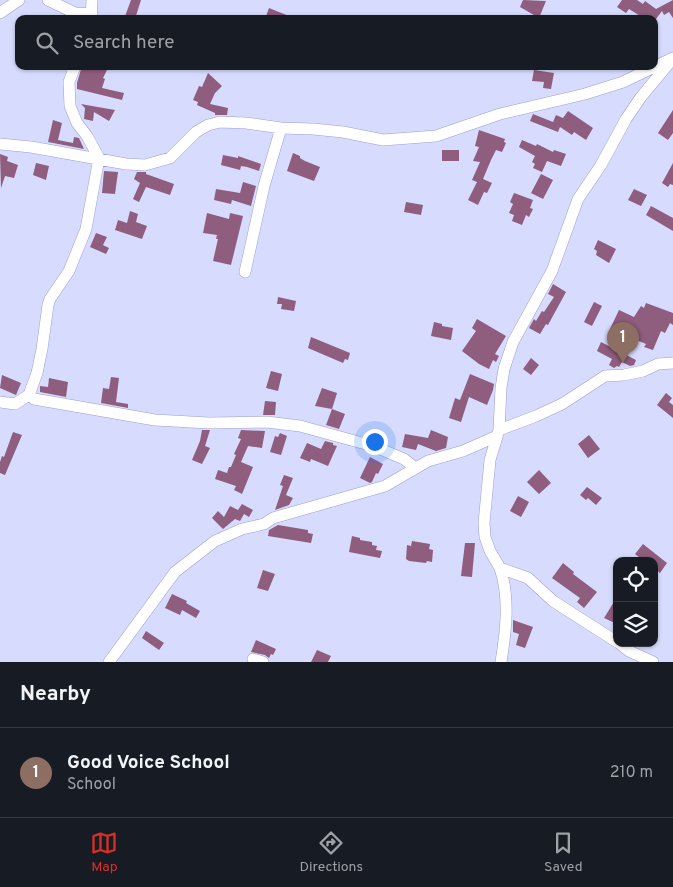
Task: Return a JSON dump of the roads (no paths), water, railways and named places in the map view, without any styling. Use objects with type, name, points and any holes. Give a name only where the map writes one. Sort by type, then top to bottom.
[{"type":"street","points":[[0,13],[19,0]]},
{"type":"street","points":[[48,0],[75,13],[84,15]]},
{"type":"street","points":[[92,0],[92,15]]},
{"type":"street","points":[[658,65],[673,58]]},
{"type":"street","points":[[501,662],[506,618],[505,584],[500,568],[484,536],[484,523],[490,460],[498,433],[504,369],[513,342],[552,271],[578,199],[602,165],[626,119],[641,97],[673,58]]},
{"type":"street","points":[[0,402],[15,404],[29,395],[40,357],[48,305],[69,270],[86,229],[99,158],[87,136],[77,123],[70,106],[69,82],[74,70]]},
{"type":"street","points":[[0,144],[145,165],[170,158],[196,132],[208,124],[220,122],[342,132],[383,140],[436,136],[500,114],[585,94],[623,82],[648,70]]},
{"type":"street","points":[[245,272],[264,186],[281,128]]},
{"type":"street","points":[[109,662],[158,592],[175,572],[215,541],[242,530],[264,524],[272,518],[385,486],[428,461],[463,451],[562,404],[605,376],[624,375],[643,371],[658,364],[673,363]]},
{"type":"street","points":[[29,395],[34,399],[155,420],[208,423],[266,422],[300,426],[373,446],[404,460],[415,468]]},
{"type":"street","points":[[500,568],[528,578],[552,601],[613,640]]},
{"type":"street","points":[[624,647],[647,661]]},
{"type":"place","name":"Good Voice School","points":[[623,363]]}]
